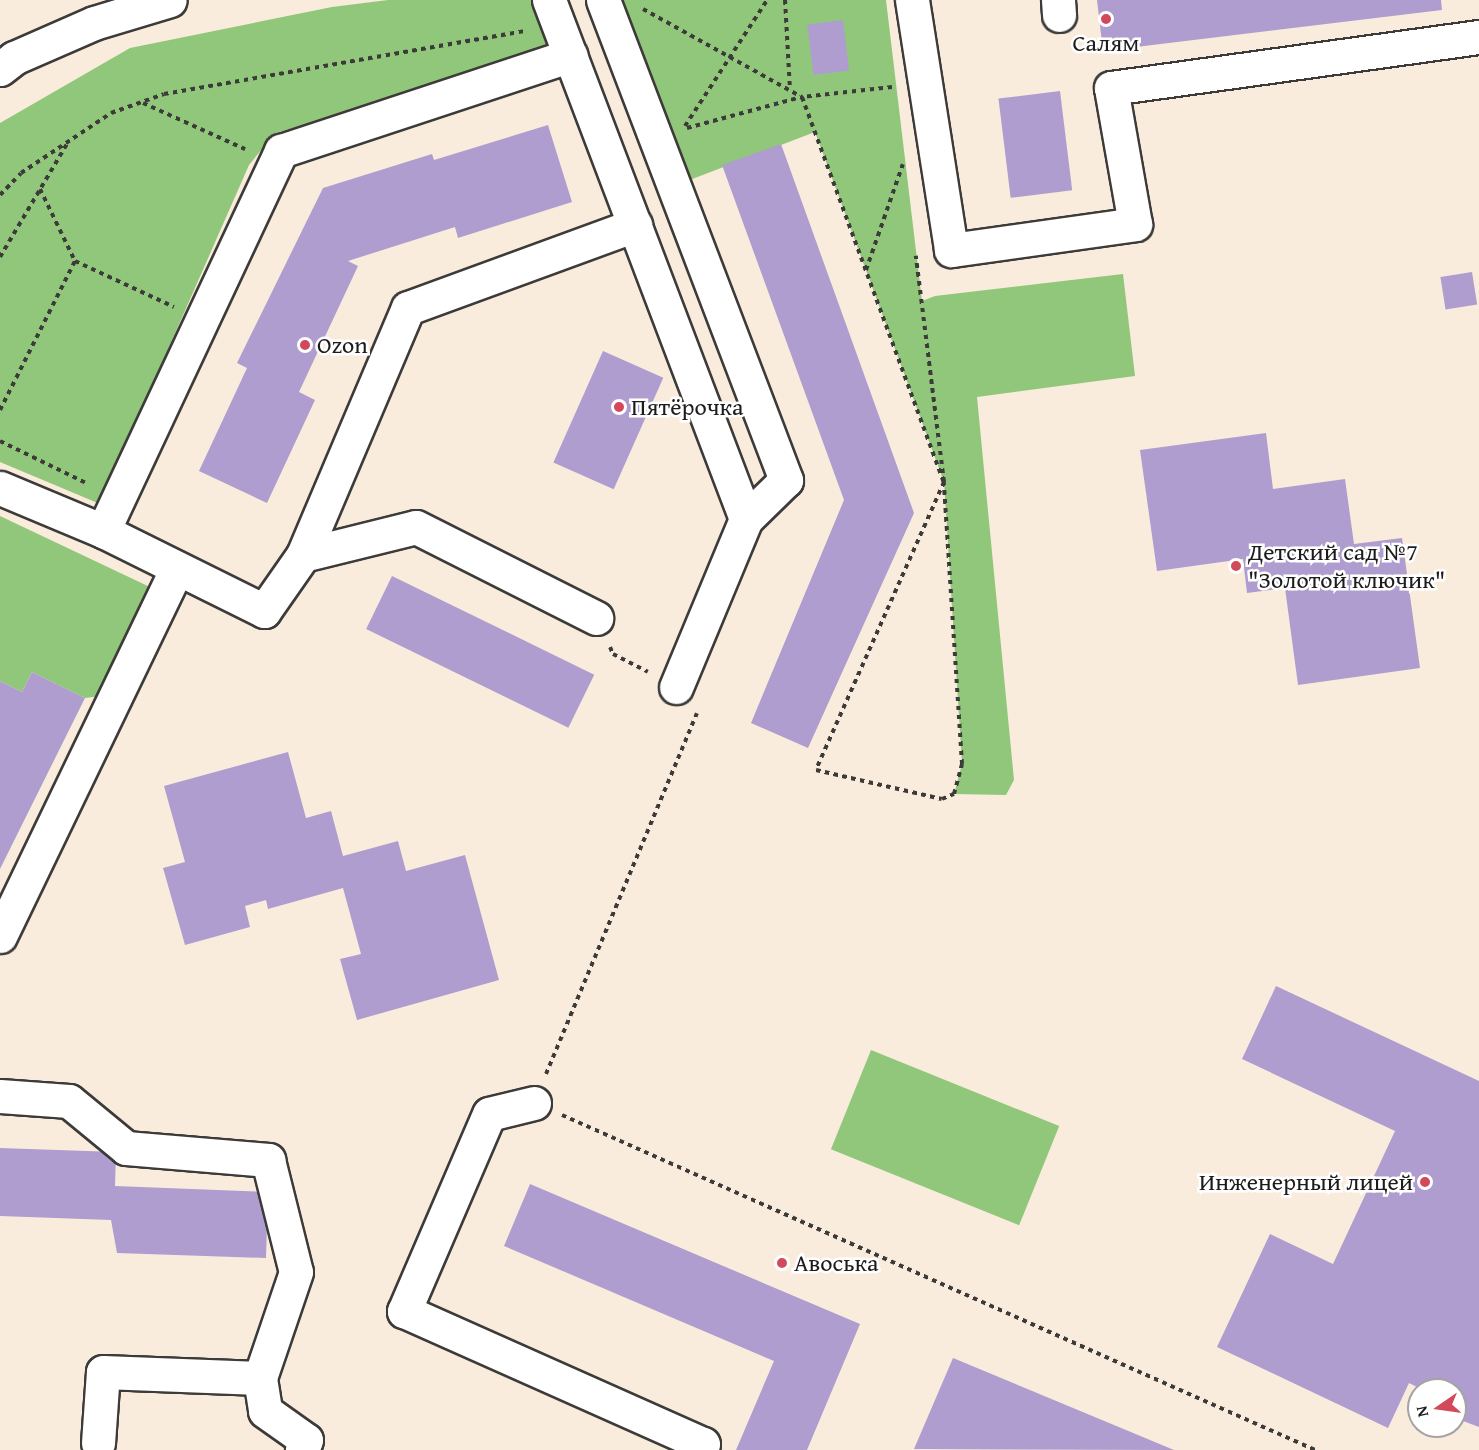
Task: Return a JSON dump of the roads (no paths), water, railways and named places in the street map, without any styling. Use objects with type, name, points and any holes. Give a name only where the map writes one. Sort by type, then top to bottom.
[{"type":"main road","points":[[0,69],[14,58],[94,23],[170,0]]},
{"type":"main road","points":[[603,0],[786,480],[746,519],[676,687]]},
{"type":"main road","points":[[912,0],[951,250],[1135,224],[1111,88],[1479,37]]},
{"type":"main road","points":[[103,531],[281,151],[560,27],[746,519]]},
{"type":"main road","points":[[0,488],[103,531],[264,611],[303,555],[408,308],[634,225]]},
{"type":"main road","points":[[303,555],[416,527],[596,618]]},
{"type":"main road","points":[[0,936],[177,568]]},
{"type":"main road","points":[[0,1096],[69,1101],[126,1148],[268,1160],[296,1272],[260,1378],[265,1411],[306,1440],[302,1450]]},
{"type":"main road","points":[[534,1102],[489,1114],[404,1311],[703,1443],[700,1450]]},
{"type":"main road","points":[[103,1448],[103,1372],[260,1378]]},
{"type":"place","name":"Салям","points":[[1106,19]]},
{"type":"place","name":"Ozon","points":[[305,345]]},
{"type":"place","name":"Пятёрочка","points":[[619,407]]},
{"type":"place","name":"Детский сад №7 \"Золотой ключик\"","points":[[1236,566]]},
{"type":"place","name":"Инженерный лицей","points":[[1425,1182]]},
{"type":"place","name":"Авоська","points":[[782,1263]]}]
